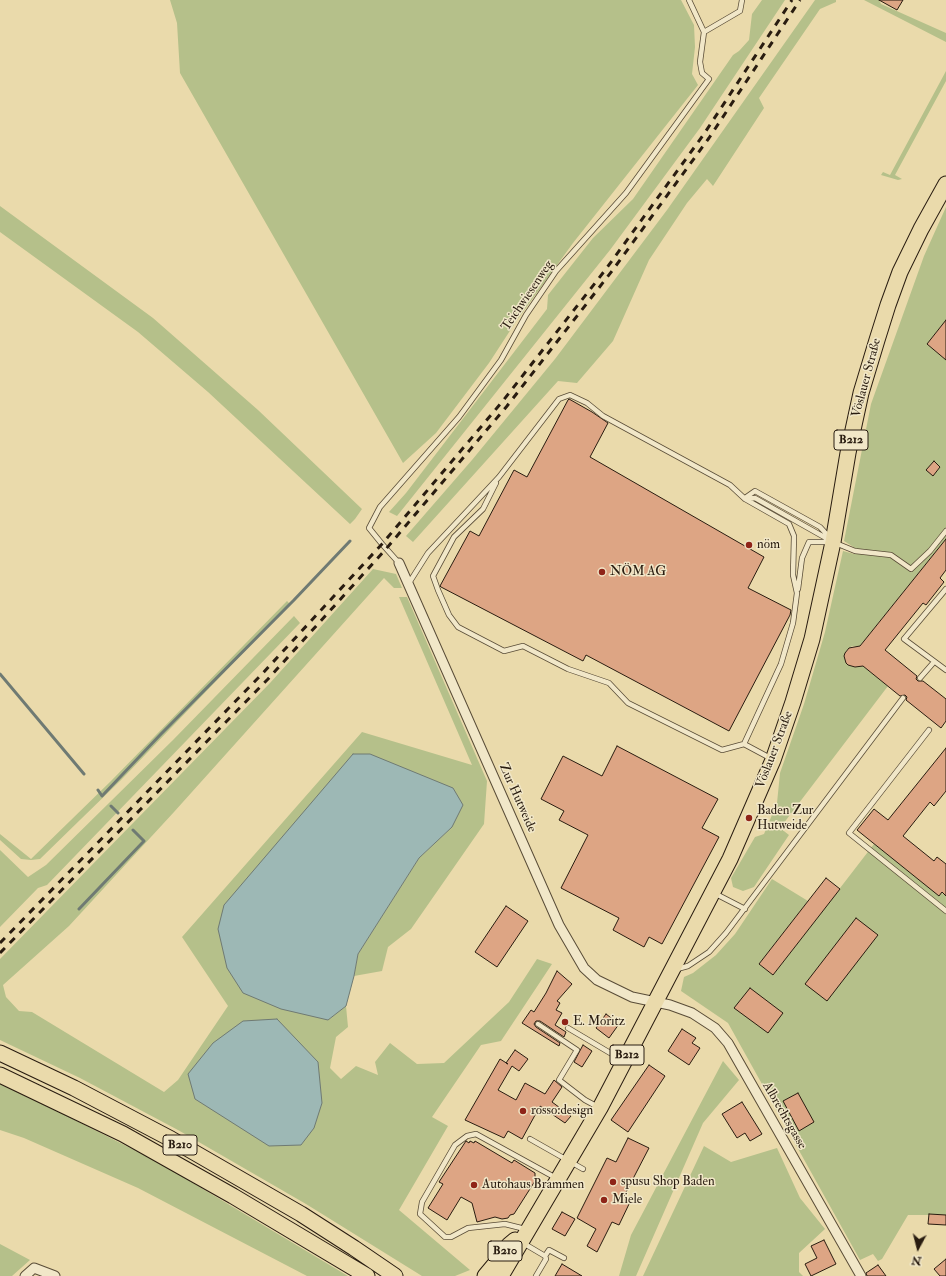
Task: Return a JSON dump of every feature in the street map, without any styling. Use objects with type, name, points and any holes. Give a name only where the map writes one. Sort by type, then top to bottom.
[{"type":"main road","name":"Vöslauer Straße","points":[[501,1276],[600,1108],[730,859],[773,760],[793,702],[812,638],[833,542],[848,454],[861,393],[888,305],[900,272],[921,228],[946,184]]},
{"type":"main road","name":"B210","points":[[0,1053],[74,1088],[171,1139],[301,1214],[395,1276]]},
{"type":"main road","name":"B210","points":[[0,1075],[123,1134],[234,1196],[367,1276]]},
{"type":"main road","name":"B210","points":[[485,1276],[509,1245],[525,1236]]},
{"type":"main road","name":"B210","points":[[354,1248],[377,1258],[407,1276]]},
{"type":"street","name":"Zur Hutweide","points":[[399,563],[558,924],[584,968],[597,980],[632,997],[655,1002]]},
{"type":"street","name":"Albrechtsgasse","points":[[655,1002],[670,1005],[692,1013],[715,1028],[728,1043],[861,1276]]},
{"type":"street","points":[[25,1276],[34,1268],[55,1276]]},
{"type":"lane","points":[[689,0],[704,32],[740,11],[742,0]]},
{"type":"lane","name":"Teichwiesenweg","points":[[399,563],[369,528],[380,507],[459,418],[500,360],[526,315],[556,271],[626,193],[709,79],[702,73],[700,62],[704,32]]},
{"type":"lane","points":[[408,585],[428,553],[499,477],[559,399],[570,395],[587,403],[603,416],[730,485],[744,499],[788,524],[794,536],[793,575],[797,593]]},
{"type":"lane","points":[[499,477],[483,509],[454,537],[433,576],[449,615],[458,627],[504,651],[523,646],[568,669],[609,683],[628,703],[722,750],[744,744],[773,760]]},
{"type":"lane","points":[[744,499],[755,491],[820,527],[833,542]]},
{"type":"lane","points":[[744,744],[781,664],[793,623],[802,558],[809,542],[833,542],[855,551],[891,555],[911,569],[930,551],[946,531]]},
{"type":"lane","points":[[946,589],[904,639],[946,670]]},
{"type":"lane","points":[[920,678],[934,662]]},
{"type":"lane","points":[[672,971],[688,966],[709,952],[726,933],[903,698]]},
{"type":"lane","points":[[928,730],[849,833],[946,912]]},
{"type":"lane","points":[[712,892],[745,909]]},
{"type":"lane","points":[[538,1024],[577,1050],[560,1080],[585,1100],[600,1108]]},
{"type":"lane","points":[[568,1028],[624,1061]]},
{"type":"lane","points":[[545,1256],[525,1236],[506,1224],[468,1228],[451,1236],[445,1237],[420,1214],[422,1202],[455,1145],[467,1136],[476,1134],[559,1179]]},
{"type":"lane","points":[[530,1139],[583,1169]]},
{"type":"lane","points":[[536,1276],[546,1259],[545,1256],[549,1250],[564,1258]]},
{"type":"green space","points":[[170,0],[681,0],[694,25],[695,47],[692,74],[698,85],[573,243],[515,323],[489,363],[436,433],[403,463],[180,73],[177,23]]},
{"type":"green space","points":[[762,0],[785,0],[700,128],[610,250],[397,516],[389,512],[406,493],[547,309],[548,295],[593,238],[633,199],[733,55],[749,40],[752,14]]},
{"type":"green space","points":[[815,0],[836,0],[836,2],[820,9],[759,98],[764,108],[713,186],[707,179],[687,203],[649,260],[613,341],[577,383],[558,381],[413,542],[406,536],[472,460],[555,359],[667,210]]},
{"type":"green space","points":[[864,0],[879,0],[881,4],[946,33],[946,42]]},
{"type":"green space","points":[[946,71],[946,81],[895,175],[902,179],[898,180],[881,175],[883,172],[890,175]]},
{"type":"green space","points":[[0,206],[153,318],[258,410],[362,509],[355,519],[350,524],[208,392],[138,332],[0,232]]},
{"type":"green space","points":[[946,207],[946,329],[942,325],[927,344],[946,360],[946,539],[859,647],[852,646],[845,653],[845,660],[848,665],[855,667],[862,665],[888,686],[780,828],[789,835],[754,887],[743,891],[733,887],[731,878],[755,837],[764,834],[777,803],[780,773],[804,704],[825,632],[843,551],[854,554],[855,548],[844,541],[871,404],[924,256]]},
{"type":"green space","points":[[373,569],[396,574],[402,588],[394,588],[384,578],[174,812],[69,926],[3,985],[6,997],[19,1011],[32,1012],[164,1092],[178,1080],[228,1006],[182,937],[362,732],[472,765],[399,597],[407,597],[487,781],[484,824],[411,929],[388,947],[382,971],[354,976],[358,954],[419,858],[452,827],[370,754],[328,1020],[346,1006],[348,1027],[336,1037],[330,1068],[341,1079],[356,1066],[378,1075],[375,1062],[390,1043],[417,1064],[444,1063],[509,1002],[537,959],[552,964],[501,1041],[481,1045],[432,1117],[448,1126],[399,1210],[470,1270],[455,1276],[422,1276],[306,1204],[178,1130],[80,1078],[0,1040],[0,959],[270,683]]},
{"type":"green space","points":[[287,601],[290,604],[121,780],[40,859],[31,860],[21,859],[0,840],[0,834],[31,859],[111,781]]},
{"type":"green space","points":[[294,616],[300,623],[47,885],[38,888],[0,927],[0,850],[28,877],[46,865],[173,740]]},
{"type":"green space","points":[[874,844],[946,896],[946,1215],[908,1215],[882,1259],[878,1261],[873,1254],[860,1260],[728,1023],[681,991],[684,977],[693,973],[716,955],[735,934],[772,879],[808,901],[759,964],[773,975]]},
{"type":"green space","points":[[723,1061],[739,1080],[703,1123],[636,1276],[619,1276],[631,1235]]},
{"type":"green space","points":[[0,1084],[158,1162],[348,1276],[307,1276],[138,1188],[24,1138],[0,1130]]},
{"type":"green space","points":[[704,1146],[731,1162],[777,1148],[800,1198],[825,1229],[799,1253],[799,1272],[803,1276],[643,1276]]},
{"type":"green space","points":[[0,1244],[30,1260],[12,1276],[0,1276]]},
{"type":"water","points":[[353,754],[370,754],[453,788],[463,805],[452,827],[419,858],[358,954],[346,1006],[328,1020],[281,1009],[243,993],[227,968],[218,929],[224,905]]},
{"type":"water","points":[[277,1019],[318,1062],[322,1103],[314,1128],[301,1145],[269,1146],[195,1099],[188,1074],[213,1043],[243,1021]]},
{"type":"building","points":[[879,0],[903,0],[897,10]]},
{"type":"building","points":[[946,320],[946,360],[927,344]]},
{"type":"building","name":"NÖM AG","points":[[569,399],[608,423],[590,457],[764,557],[748,588],[791,610],[790,615],[729,731],[586,655],[583,661],[440,586],[470,531],[479,536],[514,470],[527,477]]},
{"type":"building","points":[[934,461],[940,467],[933,476],[926,470]]},
{"type":"building","points":[[946,539],[946,570],[940,578],[944,582],[926,605],[923,603],[885,650],[917,676],[916,679],[918,681],[923,681],[946,699],[946,721],[941,728],[906,700],[907,697],[905,695],[900,696],[863,666],[855,667],[848,665],[844,656],[849,648],[860,646]]},
{"type":"building","points":[[617,746],[718,799],[702,828],[719,837],[662,944],[649,937],[644,947],[613,930],[619,918],[561,888],[588,835],[559,820],[564,811],[541,799],[563,756],[602,776]]},
{"type":"building","points":[[946,748],[946,791],[934,806],[930,802],[903,836],[934,861],[937,857],[946,864],[946,896],[942,892],[939,896],[857,830],[874,809],[888,820]]},
{"type":"building","points":[[826,878],[840,889],[773,975],[759,964]]},
{"type":"building","points":[[506,906],[528,921],[497,967],[475,952]]},
{"type":"building","points":[[856,918],[878,935],[827,1001],[805,984]]},
{"type":"building","points":[[557,971],[572,984],[557,1001],[560,1003],[556,1010],[562,1013],[555,1025],[566,1032],[564,1037],[540,1021],[536,1021],[534,1024],[536,1027],[560,1043],[559,1046],[522,1023],[531,1010],[534,1012]]},
{"type":"building","points":[[750,988],[783,1013],[768,1033],[734,1008]]},
{"type":"building","points":[[606,1014],[619,1024],[609,1038],[596,1028]]},
{"type":"building","points":[[682,1029],[696,1038],[692,1043],[700,1048],[689,1065],[668,1051]]},
{"type":"building","points":[[583,1045],[592,1051],[582,1067],[574,1062]]},
{"type":"building","points":[[515,1050],[528,1059],[519,1071],[512,1066],[498,1090],[516,1100],[525,1083],[545,1094],[554,1080],[562,1087],[552,1102],[571,1116],[565,1123],[540,1106],[522,1139],[508,1131],[504,1138],[465,1120],[500,1059],[506,1063]]},
{"type":"building","points":[[649,1065],[665,1076],[628,1132],[611,1120]]},
{"type":"building","points":[[798,1093],[814,1122],[799,1131],[783,1101]]},
{"type":"building","points":[[742,1102],[762,1134],[750,1141],[745,1133],[737,1138],[722,1114]]},
{"type":"building","points":[[628,1138],[649,1148],[623,1198],[630,1202],[619,1225],[612,1222],[597,1252],[587,1246],[596,1229],[577,1218],[607,1158],[616,1162]]},
{"type":"building","points":[[466,1141],[469,1143],[470,1141],[474,1143],[475,1141],[512,1163],[514,1160],[535,1173],[535,1181],[514,1214],[510,1215],[508,1218],[502,1219],[495,1217],[477,1222],[472,1203],[461,1197],[447,1220],[428,1208],[443,1184],[439,1182]]},
{"type":"building","points":[[562,1212],[575,1219],[565,1236],[552,1229]]},
{"type":"building","points":[[929,1214],[946,1215],[946,1225],[928,1224]]},
{"type":"building","points":[[824,1240],[836,1264],[811,1276],[805,1264],[817,1258],[811,1246]]},
{"type":"building","points":[[946,1259],[946,1276],[940,1276],[934,1269]]},
{"type":"building","points":[[562,1264],[582,1276],[555,1276]]},
{"type":"building","points":[[878,1265],[886,1276],[867,1276],[866,1273]]},
{"type":"waterway","points":[[98,790],[102,796],[350,541]]},
{"type":"waterway","points":[[0,674],[84,774]]},
{"type":"waterway","points":[[111,806],[118,813]]},
{"type":"waterway","points":[[79,909],[144,841],[133,830]]},
{"type":"railway","points":[[0,943],[262,674],[382,544],[502,402],[606,269],[704,134],[792,0]]},
{"type":"railway","points":[[0,953],[268,679],[386,549],[507,406],[612,271],[709,138],[800,0]]},
{"type":"place","name":"nöm","points":[[749,545]]},
{"type":"place","name":"NÖM AG","points":[[602,572]]},
{"type":"place","name":"Baden Zur Hutweide","points":[[749,818]]},
{"type":"place","name":"E. Moritz","points":[[565,1022]]},
{"type":"place","name":"rosso:design","points":[[523,1111]]},
{"type":"place","name":"spusu Shop Baden","points":[[613,1182]]},
{"type":"place","name":"Autohaus Brammen","points":[[474,1185]]},
{"type":"place","name":"Miele","points":[[604,1200]]}]
